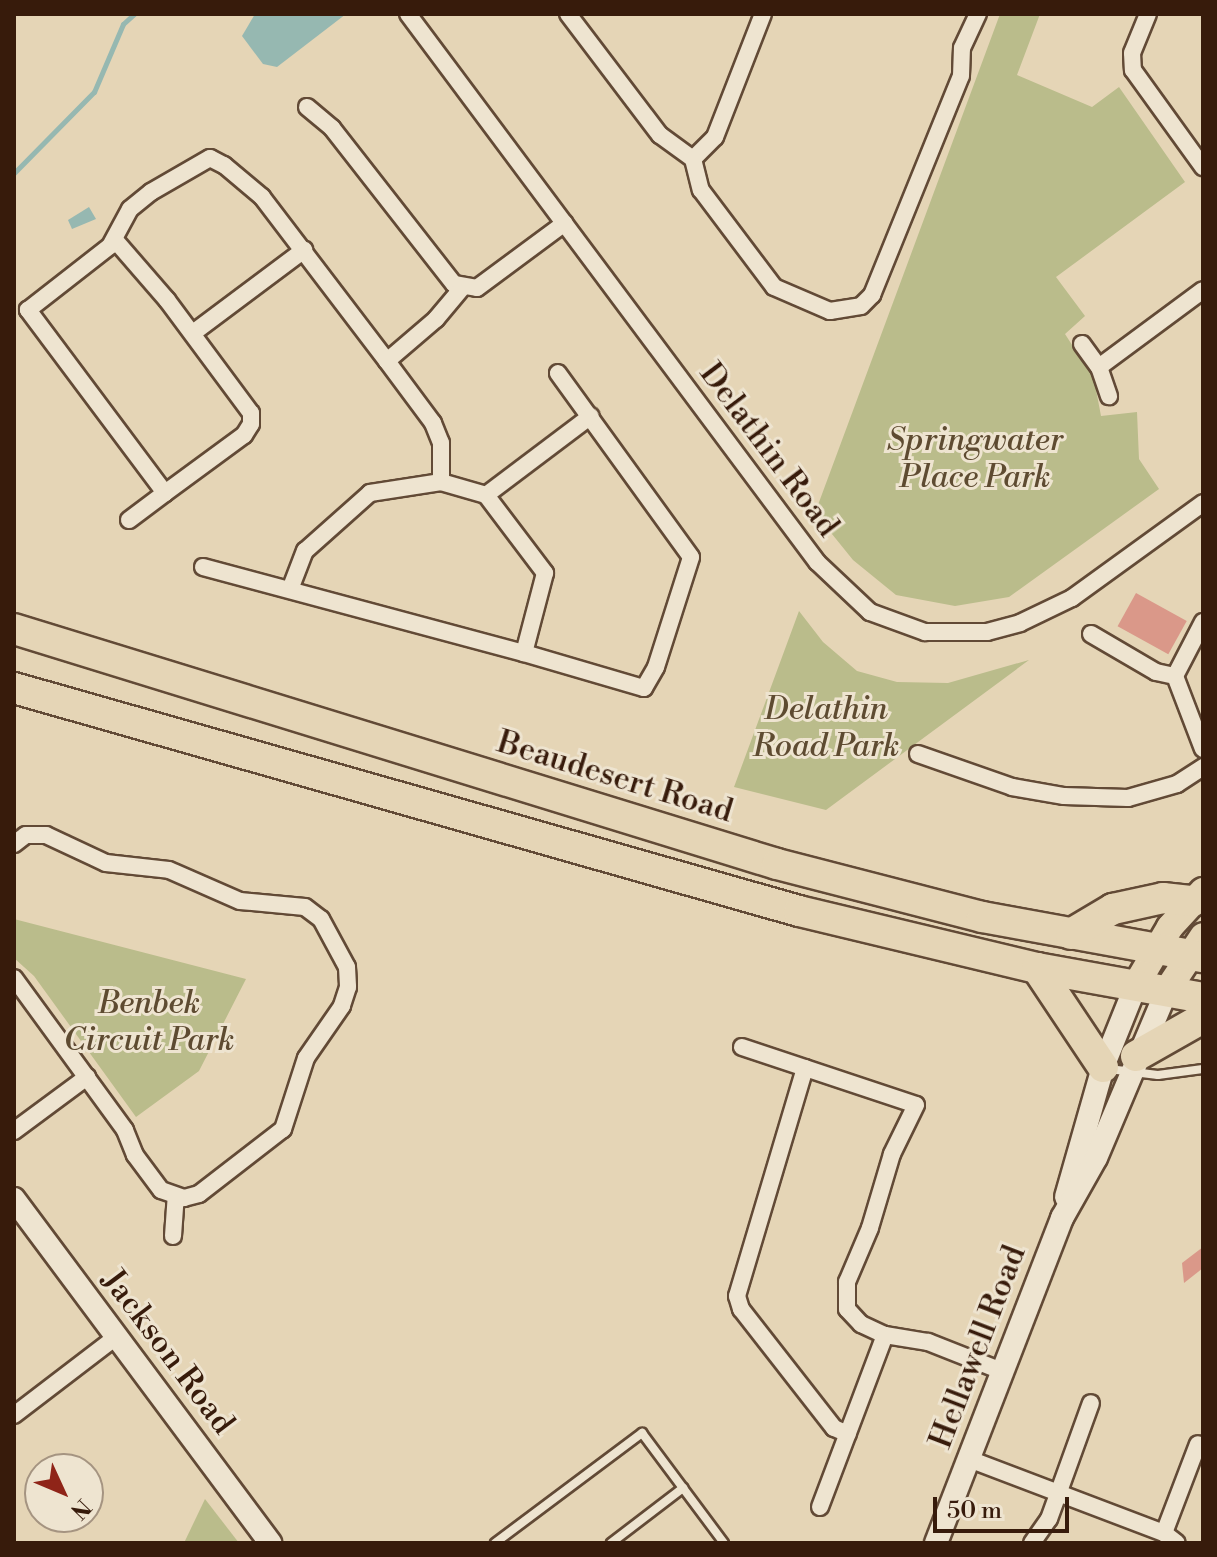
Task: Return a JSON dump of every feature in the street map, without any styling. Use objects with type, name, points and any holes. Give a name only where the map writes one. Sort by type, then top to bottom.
[{"type":"highway","name":"Beaudesert Road","points":[[14,629],[777,864],[1071,934],[1155,949],[1198,949]]},
{"type":"highway","points":[[14,688],[776,905],[1037,968],[1203,998]]},
{"type":"highway","points":[[1071,934],[1113,909],[1163,898],[1198,896]]},
{"type":"highway","points":[[1037,968],[1123,1065],[1203,1018]]},
{"type":"main road","points":[[1136,985],[1155,949],[1198,896]]},
{"type":"main road","points":[[1166,992],[1198,949]]},
{"type":"street","name":"Delathin Road","points":[[408,14],[817,562],[847,595],[897,625],[964,633],[1020,623],[1072,598],[1203,503]]},
{"type":"street","points":[[568,14],[660,135],[693,159],[701,190],[774,287],[830,311],[861,306],[872,295],[953,85],[961,76],[962,48],[978,14]]},
{"type":"street","points":[[693,159],[715,137],[763,14]]},
{"type":"street","points":[[1148,14],[1132,53],[1133,70],[1203,167]]},
{"type":"street","points":[[307,107],[332,128],[448,277],[462,288],[477,288],[565,223]]},
{"type":"street","points":[[165,493],[28,310],[115,240],[130,209],[210,158],[262,197],[433,423],[441,443],[441,482]]},
{"type":"street","points":[[115,240],[193,333],[251,413],[251,424],[129,520]]},
{"type":"street","points":[[193,333],[304,250]]},
{"type":"street","points":[[387,361],[462,288]]},
{"type":"street","points":[[1099,367],[1203,290]]},
{"type":"street","points":[[1082,344],[1099,367],[1109,396]]},
{"type":"street","points":[[203,567],[291,587],[644,688],[688,570],[686,544],[558,373]]},
{"type":"street","points":[[486,495],[591,416]]},
{"type":"street","points":[[291,587],[305,551],[370,493],[441,482],[486,495],[545,573],[524,653]]},
{"type":"street","points":[[1203,622],[1175,676],[1203,749]]},
{"type":"street","points":[[1091,634],[1156,672],[1175,676]]},
{"type":"street","points":[[918,754],[1012,787],[1064,796],[1128,798],[1177,784],[1203,767]]},
{"type":"street","points":[[14,844],[26,835],[46,835],[106,863],[169,870],[240,901],[305,907],[321,919],[347,967],[342,1006],[306,1058],[283,1129],[199,1194],[176,1197],[161,1190],[135,1155],[125,1130],[14,978]]},
{"type":"street","name":"Hellawell Road","points":[[1123,1065],[1136,985]]},
{"type":"street","name":"Hellawell Road","points":[[936,1543],[1062,1218],[1076,1148],[1166,992]]},
{"type":"street","points":[[742,1047],[916,1105],[892,1154],[870,1228],[847,1282],[847,1309],[861,1324],[885,1335],[928,1342],[1004,1372]]},
{"type":"street","points":[[805,1068],[737,1296],[741,1309],[834,1428],[848,1434]]},
{"type":"street","points":[[14,1131],[87,1077]]},
{"type":"street","points":[[173,1236],[176,1197]]},
{"type":"street","name":"Jackson Road","points":[[14,1199],[270,1543]]},
{"type":"street","points":[[820,1507],[885,1335]]},
{"type":"street","points":[[14,1415],[116,1337]]},
{"type":"street","points":[[1032,1543],[1042,1534],[1091,1403]]},
{"type":"street","points":[[969,1459],[1170,1538],[1198,1444]]},
{"type":"lane","points":[[1123,1065],[1203,1069]]},
{"type":"lane","points":[[495,1543],[642,1433],[724,1543]]},
{"type":"lane","points":[[611,1543],[683,1488]]},
{"type":"green space","name":"Springwater Place Park","points":[[1000,14],[1040,14],[1017,75],[1092,107],[1119,87],[1185,182],[1056,277],[1085,316],[1065,334],[1094,379],[1101,416],[1137,412],[1139,459],[1159,489],[1009,597],[955,606],[896,595],[853,560],[815,513]]},
{"type":"green space","name":"Delathin Road Park","points":[[799,611],[823,642],[857,671],[897,682],[948,683],[1029,660],[826,810],[734,787]]},
{"type":"green space","name":"Benbek Circuit Park","points":[[14,919],[246,979],[199,1071],[136,1117],[34,976],[14,958]]},
{"type":"green space","points":[[205,1499],[239,1543],[184,1543]]},
{"type":"water","points":[[255,14],[346,14],[277,67],[263,64],[242,36]]},
{"type":"water","points":[[89,207],[96,219],[72,229],[68,220]]},
{"type":"building","points":[[1136,593],[1187,621],[1168,654],[1118,626]]},
{"type":"building","points":[[1203,1247],[1203,1268],[1184,1283],[1182,1263]]},
{"type":"waterway","points":[[14,173],[94,92],[123,24],[134,14]]}]
